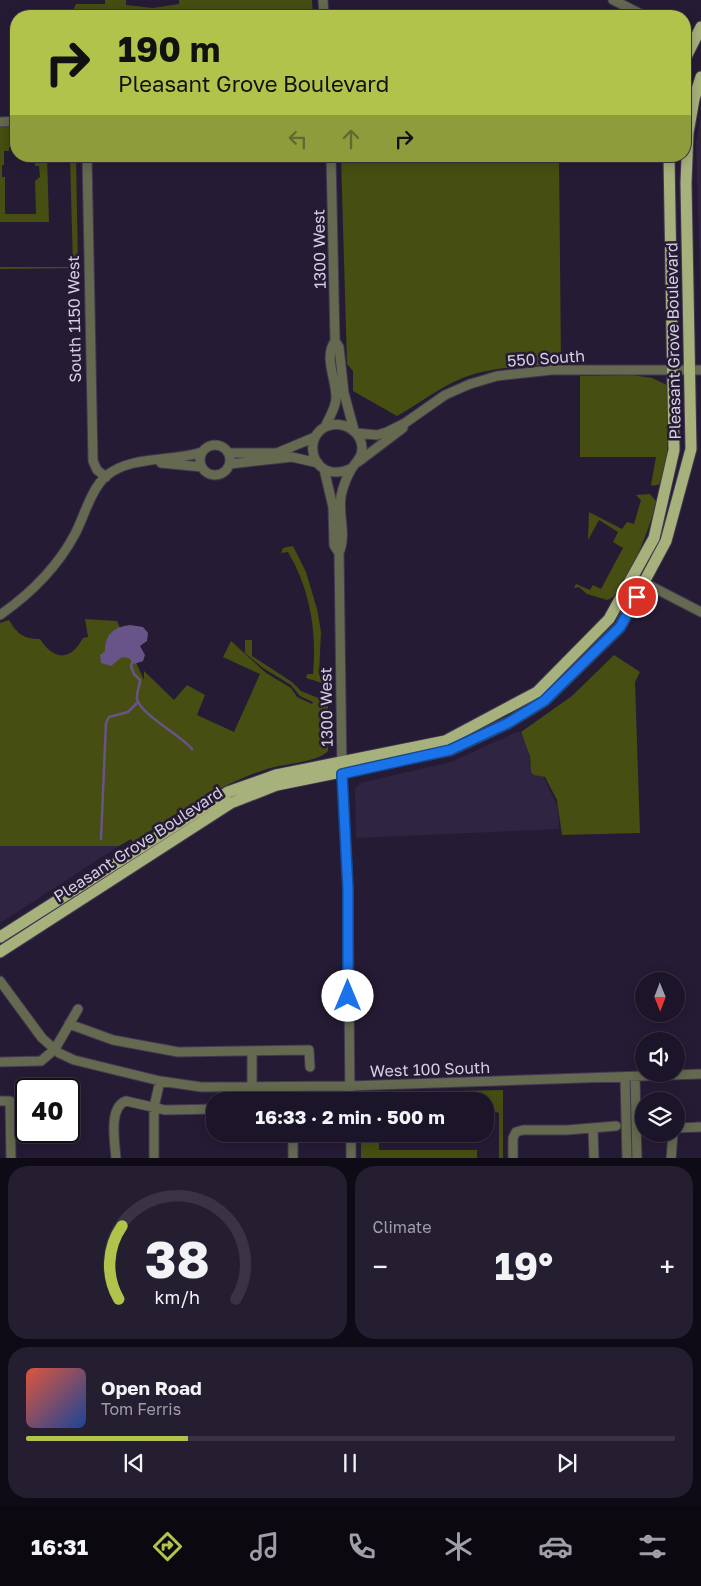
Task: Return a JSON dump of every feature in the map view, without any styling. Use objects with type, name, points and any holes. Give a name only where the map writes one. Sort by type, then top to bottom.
[{"type":"main road","points":[[691,40],[701,27]]},
{"type":"main road","name":"Pleasant Grove Boulevard","points":[[691,125],[694,99],[701,77]]},
{"type":"main road","name":"Pleasant Grove Boulevard","points":[[0,952],[231,803],[277,785],[445,741],[537,692],[609,619],[654,538],[674,450],[669,162]]},
{"type":"main road","name":"Pleasant Grove Boulevard","points":[[0,937],[228,792],[276,775],[342,768],[450,750],[508,723],[544,701],[620,627],[666,541],[691,449],[688,370],[687,162]]},
{"type":"street","points":[[613,0],[633,10]]},
{"type":"street","name":"South 1150 West","points":[[87,162],[92,461],[97,470],[106,477]]},
{"type":"street","name":"1300 West","points":[[331,162],[335,341]]},
{"type":"street","points":[[0,615],[17,603],[57,561],[69,544],[106,477],[134,464],[202,452],[214,445],[221,446],[229,453],[277,453],[316,437],[325,427],[334,410],[336,396],[331,362],[332,345],[335,341],[339,347],[344,393],[362,448],[341,498],[343,536],[340,553]]},
{"type":"street","name":"550 South","points":[[405,423],[445,395],[470,384],[497,376],[546,370],[701,370]]},
{"type":"street","points":[[150,462],[202,468],[210,474],[220,475],[230,464],[292,458],[338,473],[355,465],[402,429],[405,423]]},
{"type":"street","points":[[325,427],[343,424],[355,431],[382,434],[405,423]]},
{"type":"street","points":[[316,437],[313,448],[321,466],[334,507],[334,545],[340,553]]},
{"type":"street","points":[[202,452],[200,460],[202,468]]},
{"type":"street","points":[[229,453],[230,464]]},
{"type":"street","name":"1300 West","points":[[340,553],[342,768],[348,889],[349,1092]]},
{"type":"street","points":[[633,578],[645,582],[701,612]]},
{"type":"street","name":"West 100 South","points":[[0,981],[42,1038],[55,1049],[83,1064],[160,1081],[200,1087],[349,1086],[701,1074]]},
{"type":"street","points":[[0,1062],[41,1061],[55,1049],[78,1009]]},
{"type":"street","points":[[69,1024],[114,1040],[178,1052],[309,1050],[310,1067]]},
{"type":"street","points":[[252,1051],[252,1087]]},
{"type":"street","points":[[627,1158],[630,1077]]},
{"type":"street","points":[[630,1077],[637,1158]]},
{"type":"street","points":[[154,1158],[154,1107],[160,1081]]},
{"type":"street","points":[[0,1101],[10,1101],[12,1158]]},
{"type":"street","points":[[116,1158],[115,1112],[118,1105],[126,1101],[165,1110],[206,1109]]},
{"type":"street","points":[[512,1158],[513,1138],[516,1132],[523,1130],[593,1129],[616,1126]]},
{"type":"street","points":[[685,1128],[701,1127]]},
{"type":"street","points":[[593,1129],[594,1158]]},
{"type":"street","points":[[293,1142],[293,1158]]},
{"type":"street","points":[[351,1142],[351,1158]]},
{"type":"street","points":[[671,1158],[672,1142]]},
{"type":"shaded area","points":[[701,114],[701,302],[696,143]]},
{"type":"shaded area","points":[[130,625],[143,627],[148,633],[147,641],[140,646],[145,655],[143,661],[134,664],[129,658],[122,657],[111,666],[101,663],[100,655],[105,651],[105,645],[112,632]]},
{"type":"shaded area","points":[[519,731],[529,749],[530,767],[542,774],[558,807],[559,829],[356,838],[355,789],[360,783],[451,762]]},
{"type":"shaded area","points":[[85,844],[119,846],[0,923],[0,846]]},
{"type":"green space","points":[[105,0],[126,0],[126,5],[153,8],[179,4],[179,0],[312,0],[313,10],[73,10],[76,4],[105,4]]},
{"type":"green space","points":[[0,127],[10,127],[10,147],[9,151],[4,151],[4,165],[2,165],[2,177],[5,177],[5,214],[36,214],[35,181],[40,177],[39,166],[35,166],[35,162],[47,162],[49,222],[0,222]]},
{"type":"green space","points":[[70,162],[76,162],[78,268],[0,269],[0,267],[73,267]]},
{"type":"green space","points":[[341,162],[559,162],[561,364],[507,368],[474,374],[444,387],[397,416],[353,391],[353,371],[347,364]]},
{"type":"green space","points":[[631,375],[652,378],[667,385],[668,435],[666,464],[661,482],[656,485],[651,485],[656,457],[580,457],[580,376]]},
{"type":"green space","points":[[650,494],[656,501],[656,506],[629,574],[614,596],[607,600],[587,594],[579,587],[574,588],[576,584],[590,590],[593,585],[601,589],[623,548],[613,542],[618,532],[599,520],[588,540],[589,512],[622,529],[627,522],[634,524],[641,500],[636,495]]},
{"type":"green space","points":[[293,546],[306,572],[317,609],[321,632],[319,674],[322,683],[306,678],[307,674],[313,674],[314,658],[313,626],[307,596],[296,566],[288,552],[281,553],[283,548]]},
{"type":"green space","points":[[85,619],[117,621],[144,680],[144,671],[174,700],[187,685],[205,695],[197,715],[234,732],[260,674],[223,657],[231,641],[266,673],[291,688],[297,697],[312,704],[313,702],[300,696],[291,685],[263,668],[245,653],[245,640],[252,640],[252,656],[292,682],[301,691],[328,702],[328,751],[317,758],[267,769],[231,783],[197,801],[133,842],[131,839],[119,846],[0,846],[0,623],[9,620],[22,635],[40,639],[51,651],[62,655],[73,651],[83,638],[88,637]]},
{"type":"green space","points":[[614,655],[640,672],[635,682],[640,833],[562,835],[557,800],[545,777],[534,775],[531,772],[530,756],[521,732],[572,696]]},
{"type":"green space","points":[[503,1090],[503,1158],[499,1158],[499,1113],[494,1111],[494,1092],[411,1092]]},
{"type":"green space","points":[[361,1143],[379,1143],[379,1150],[477,1150],[477,1158],[361,1158]]},
{"type":"waterway","points":[[133,660],[131,666],[134,674],[140,680],[137,697],[140,705],[153,718],[187,743],[192,749]]},
{"type":"waterway","points":[[101,839],[106,723],[109,717],[128,712],[138,702]]},
{"type":"route","points":[[348,996],[348,889],[343,831],[342,774],[450,750],[508,723],[544,701],[620,627],[637,597]]}]
